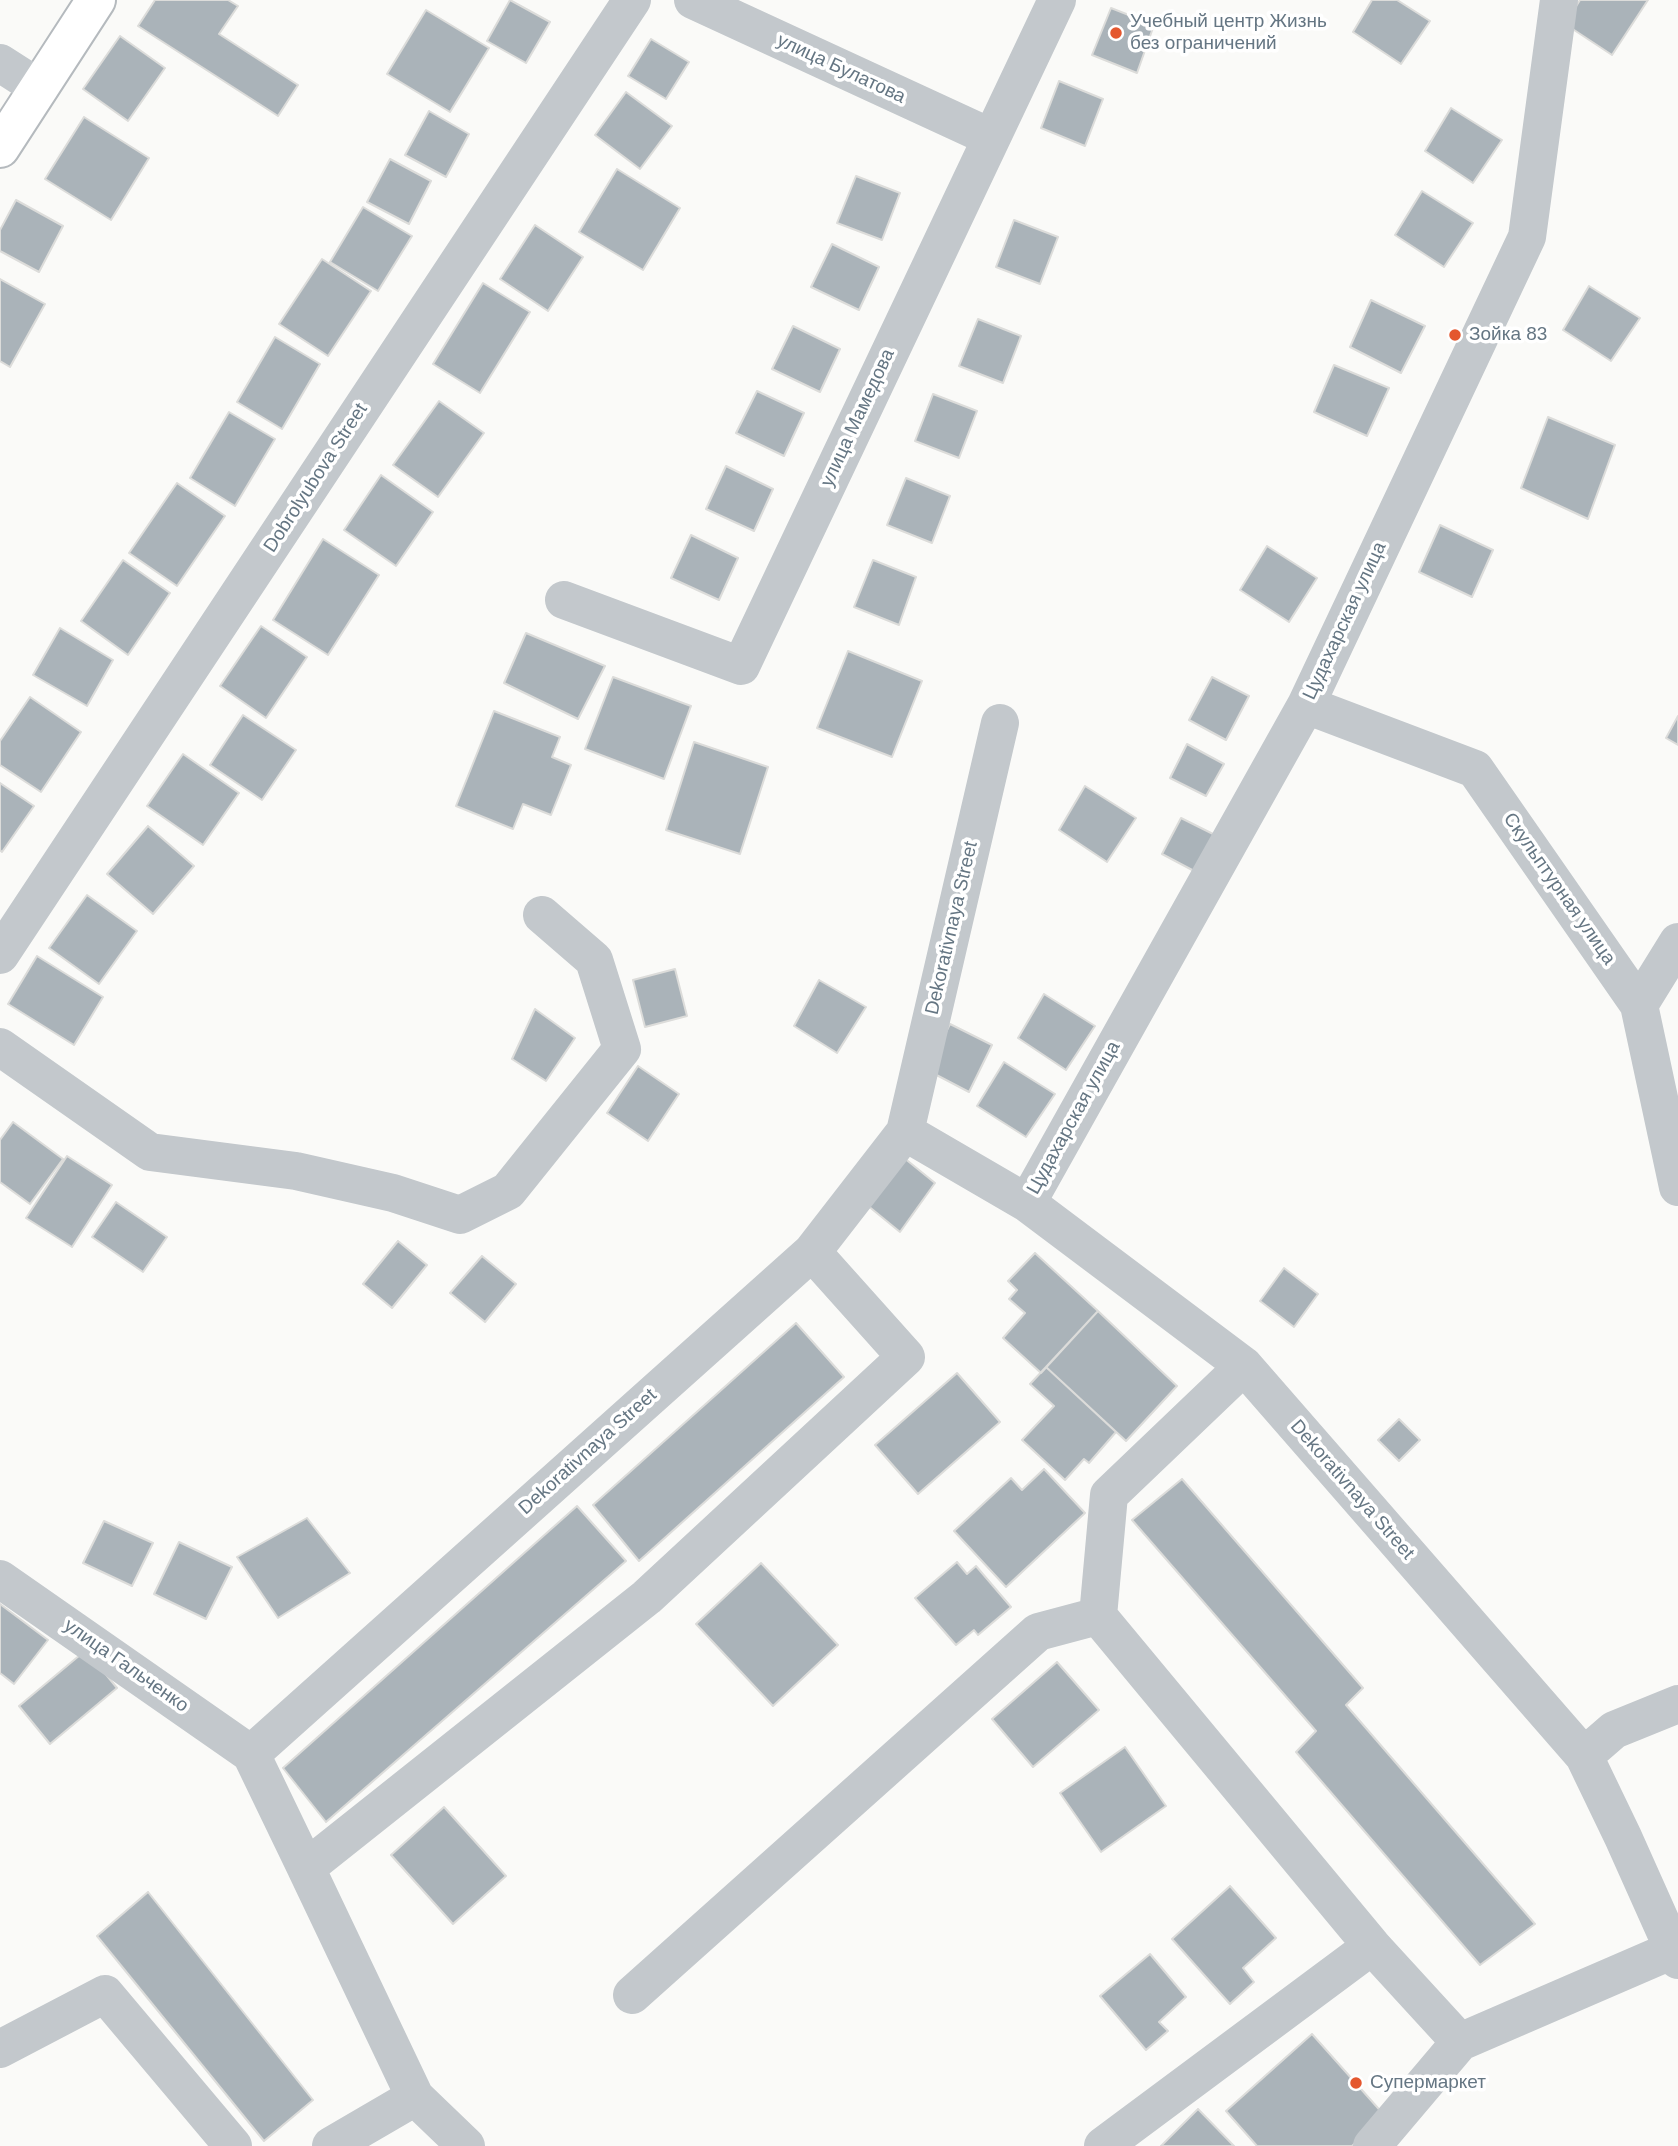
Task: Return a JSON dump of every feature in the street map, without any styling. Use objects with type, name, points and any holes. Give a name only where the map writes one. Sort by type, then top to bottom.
[{"type":"main road","points":[[0,148],[96,0]]},
{"type":"street","name":"Dobrolyubova Street","points":[[0,955],[632,0]]},
{"type":"street","name":"улица Булатова","points":[[693,0],[990,137]]},
{"type":"street","name":"улица Мамедова","points":[[564,600],[741,666],[1057,0]]},
{"type":"street","name":"Цудахарская улица","points":[[1027,1203],[1306,705],[1527,237],[1559,0]]},
{"type":"street","points":[[0,63],[39,88]]},
{"type":"street","name":"Скульптурная улица","points":[[1306,705],[1475,769],[1639,1005],[1678,1180]]},
{"type":"street","name":"Dekorativnaya Street","points":[[251,1754],[812,1252],[905,1132],[1000,723]]},
{"type":"street","points":[[0,1047],[150,1152],[296,1171],[393,1194],[460,1215],[508,1191],[622,1049],[594,960],[542,915]]},
{"type":"street","points":[[1639,1005],[1678,942]]},
{"type":"street","name":"Dekorativnaya Street","points":[[905,1132],[1027,1203],[1244,1366],[1584,1756],[1676,1955]]},
{"type":"street","points":[[306,1868],[647,1597],[906,1357],[812,1252]]},
{"type":"street","points":[[1244,1366],[1109,1495],[1098,1616],[1372,1946],[1460,2042]]},
{"type":"street","name":"улица Гальченко","points":[[0,1579],[251,1754]]},
{"type":"street","points":[[632,1995],[1038,1632],[1098,1616]]},
{"type":"street","points":[[1584,1756],[1614,1730],[1678,1704]]},
{"type":"street","points":[[251,1754],[415,2097],[466,2146]]},
{"type":"street","points":[[1103,2146],[1372,1946]]},
{"type":"street","points":[[1373,2146],[1460,2042],[1676,1955]]},
{"type":"street","points":[[0,2049],[105,1994],[233,2146]]},
{"type":"street","points":[[331,2146],[415,2097]]},
{"type":"building","points":[[155,0],[228,0],[238,6],[219,34],[298,85],[278,116],[138,26]]},
{"type":"building","points":[[510,0],[550,22],[526,63],[487,41]]},
{"type":"building","points":[[1372,0],[1397,0],[1430,21],[1401,64],[1353,32]]},
{"type":"building","points":[[1580,0],[1648,0],[1612,55],[1565,24]]},
{"type":"building","points":[[1111,8],[1154,25],[1137,73],[1092,55]]},
{"type":"building","points":[[426,10],[489,48],[450,112],[387,74]]},
{"type":"building","points":[[120,36],[165,68],[128,121],[83,89]]},
{"type":"building","points":[[651,39],[689,62],[666,99],[628,76]]},
{"type":"building","points":[[1059,81],[1103,99],[1085,146],[1041,128]]},
{"type":"building","points":[[626,92],[672,126],[640,169],[595,135]]},
{"type":"building","points":[[1451,108],[1502,140],[1473,183],[1425,151]]},
{"type":"building","points":[[429,111],[469,134],[446,177],[405,155]]},
{"type":"building","points":[[84,117],[149,158],[111,220],[45,179]]},
{"type":"building","points":[[390,159],[431,181],[409,224],[367,202]]},
{"type":"building","points":[[617,169],[680,208],[643,270],[579,232]]},
{"type":"building","points":[[856,176],[900,193],[882,240],[837,223]]},
{"type":"building","points":[[1422,191],[1473,223],[1444,267],[1395,235]]},
{"type":"building","points":[[16,200],[63,226],[39,272],[0,251],[0,230]]},
{"type":"building","points":[[363,207],[412,236],[378,291],[330,262]]},
{"type":"building","points":[[1014,220],[1058,237],[1040,284],[996,267]]},
{"type":"building","points":[[535,225],[583,257],[548,311],[500,279]]},
{"type":"building","points":[[832,244],[879,267],[859,310],[811,287]]},
{"type":"building","points":[[322,259],[371,291],[328,356],[279,324]]},
{"type":"building","points":[[0,279],[45,304],[10,367],[0,361]]},
{"type":"building","points":[[483,283],[530,312],[480,393],[433,364]]},
{"type":"building","points":[[1589,286],[1640,318],[1611,361],[1563,330]]},
{"type":"building","points":[[1371,300],[1425,326],[1401,373],[1350,347]]},
{"type":"building","points":[[978,319],[1021,336],[1003,383],[959,366]]},
{"type":"building","points":[[793,326],[840,349],[820,392],[772,369]]},
{"type":"building","points":[[275,337],[320,364],[282,429],[237,402]]},
{"type":"building","points":[[1334,365],[1389,388],[1367,436],[1314,412]]},
{"type":"building","points":[[757,391],[804,413],[784,456],[736,433]]},
{"type":"building","points":[[933,394],[977,411],[959,458],[915,441]]},
{"type":"building","points":[[439,401],[484,433],[438,497],[393,465]]},
{"type":"building","points":[[229,412],[275,439],[235,506],[190,478]]},
{"type":"building","points":[[1548,417],[1615,445],[1588,519],[1521,488]]},
{"type":"building","points":[[726,466],[773,489],[754,531],[706,509]]},
{"type":"building","points":[[381,475],[433,512],[396,566],[344,530]]},
{"type":"building","points":[[906,478],[950,496],[932,543],[887,525]]},
{"type":"building","points":[[177,483],[225,516],[177,586],[129,553]]},
{"type":"building","points":[[1440,525],[1493,550],[1472,597],[1419,572]]},
{"type":"building","points":[[691,535],[738,558],[719,600],[671,578]]},
{"type":"building","points":[[323,539],[379,575],[328,655],[273,620]]},
{"type":"building","points":[[1267,546],[1317,578],[1289,622],[1240,590]]},
{"type":"building","points":[[123,560],[170,593],[128,655],[81,621]]},
{"type":"building","points":[[873,560],[916,577],[899,625],[854,607]]},
{"type":"building","points":[[261,626],[307,657],[266,718],[220,686]]},
{"type":"building","points":[[60,628],[113,660],[87,706],[33,675]]},
{"type":"building","points":[[526,633],[605,666],[578,719],[504,683]]},
{"type":"building","points":[[848,651],[922,681],[892,757],[817,728]]},
{"type":"building","points":[[613,677],[691,706],[664,779],[585,749]]},
{"type":"building","points":[[1212,677],[1249,696],[1226,740],[1189,720]]},
{"type":"building","points":[[30,697],[81,732],[41,792],[0,765],[0,741]]},
{"type":"building","points":[[494,711],[560,737],[552,757],[571,765],[551,815],[523,804],[513,829],[456,806]]},
{"type":"building","points":[[243,715],[296,750],[262,800],[210,765]]},
{"type":"building","points":[[1678,716],[1678,745],[1666,738]]},
{"type":"building","points":[[694,742],[768,767],[740,854],[666,830]]},
{"type":"building","points":[[1187,744],[1224,764],[1206,796],[1170,778]]},
{"type":"building","points":[[183,754],[239,793],[203,845],[147,806]]},
{"type":"building","points":[[0,783],[34,806],[2,852],[0,850]]},
{"type":"building","points":[[1085,786],[1136,818],[1107,862],[1059,830]]},
{"type":"building","points":[[1181,818],[1215,835],[1196,872],[1162,854]]},
{"type":"building","points":[[148,826],[194,866],[153,914],[107,874]]},
{"type":"building","points":[[87,895],[137,931],[99,984],[49,948]]},
{"type":"building","points":[[37,956],[103,997],[74,1045],[8,1004]]},
{"type":"building","points":[[675,969],[687,1016],[645,1027],[633,980]]},
{"type":"building","points":[[819,980],[866,1007],[837,1053],[794,1026]]},
{"type":"building","points":[[1044,994],[1095,1026],[1066,1070],[1018,1038]]},
{"type":"building","points":[[535,1009],[575,1038],[546,1081],[512,1059]]},
{"type":"building","points":[[950,1024],[992,1045],[969,1092],[927,1070]]},
{"type":"building","points":[[1004,1062],[1055,1094],[1026,1137],[977,1106]]},
{"type":"building","points":[[638,1066],[679,1094],[648,1141],[607,1113]]},
{"type":"building","points":[[13,1122],[63,1159],[30,1204],[0,1182],[0,1140]]},
{"type":"building","points":[[898,1153],[935,1183],[900,1232],[867,1205]]},
{"type":"building","points":[[67,1156],[112,1185],[72,1247],[26,1218]]},
{"type":"building","points":[[116,1202],[167,1237],[143,1272],[92,1237]]},
{"type":"building","points":[[398,1241],[427,1265],[392,1308],[363,1284]]},
{"type":"building","points":[[1035,1253],[1098,1311],[1041,1373],[1003,1338],[1025,1313],[1009,1299],[1017,1290],[1008,1281]]},
{"type":"building","points":[[482,1256],[516,1284],[485,1322],[450,1293]]},
{"type":"building","points":[[1284,1268],[1318,1294],[1294,1327],[1260,1301]]},
{"type":"building","points":[[1098,1311],[1177,1386],[1126,1441],[1046,1367]]},
{"type":"building","points":[[796,1323],[844,1377],[639,1561],[593,1505]]},
{"type":"building","points":[[1046,1367],[1116,1432],[1089,1463],[1084,1459],[1065,1480],[1022,1440],[1054,1406],[1030,1384]]},
{"type":"building","points":[[957,1373],[1000,1422],[918,1494],[875,1445]]},
{"type":"building","points":[[1399,1419],[1420,1440],[1399,1461],[1378,1440]]},
{"type":"building","points":[[1044,1469],[1085,1513],[1006,1587],[954,1531],[1011,1478],[1022,1490]]},
{"type":"building","points":[[1182,1479],[1363,1688],[1346,1705],[1535,1924],[1480,1965],[1296,1752],[1316,1731],[1132,1520]]},
{"type":"building","points":[[577,1506],[626,1561],[326,1822],[283,1768]]},
{"type":"building","points":[[307,1518],[350,1573],[278,1618],[237,1557]]},
{"type":"building","points":[[104,1521],[153,1543],[132,1586],[83,1563]]},
{"type":"building","points":[[179,1542],[232,1567],[206,1619],[154,1594]]},
{"type":"building","points":[[957,1562],[967,1574],[976,1566],[1011,1607],[978,1635],[974,1630],[956,1645],[915,1598]]},
{"type":"building","points":[[761,1563],[838,1645],[773,1706],[696,1624]]},
{"type":"building","points":[[0,1604],[48,1640],[14,1684],[0,1673]]},
{"type":"building","points":[[86,1650],[117,1688],[50,1744],[19,1706]]},
{"type":"building","points":[[1057,1662],[1099,1710],[1033,1767],[992,1719]]},
{"type":"building","points":[[1125,1747],[1166,1806],[1101,1852],[1060,1793]]},
{"type":"building","points":[[444,1807],[506,1876],[453,1924],[391,1855]]},
{"type":"building","points":[[1230,1886],[1276,1938],[1243,1968],[1254,1982],[1230,2004],[1172,1939]]},
{"type":"building","points":[[148,1892],[313,2100],[264,2141],[97,1936]]},
{"type":"building","points":[[1150,1954],[1186,1997],[1159,2022],[1168,2031],[1146,2050],[1100,1996]]},
{"type":"building","points":[[1312,2034],[1385,2116],[1352,2146],[1257,2146],[1226,2111]]},
{"type":"building","points":[[1198,2109],[1234,2146],[1161,2146]]},
{"type":"place","name":"Учебный центр Жизнь без ограничений","points":[[1116,33]]},
{"type":"place","name":"Зойка 83","points":[[1455,335]]},
{"type":"place","name":"Супермаркет","points":[[1356,2083]]}]
